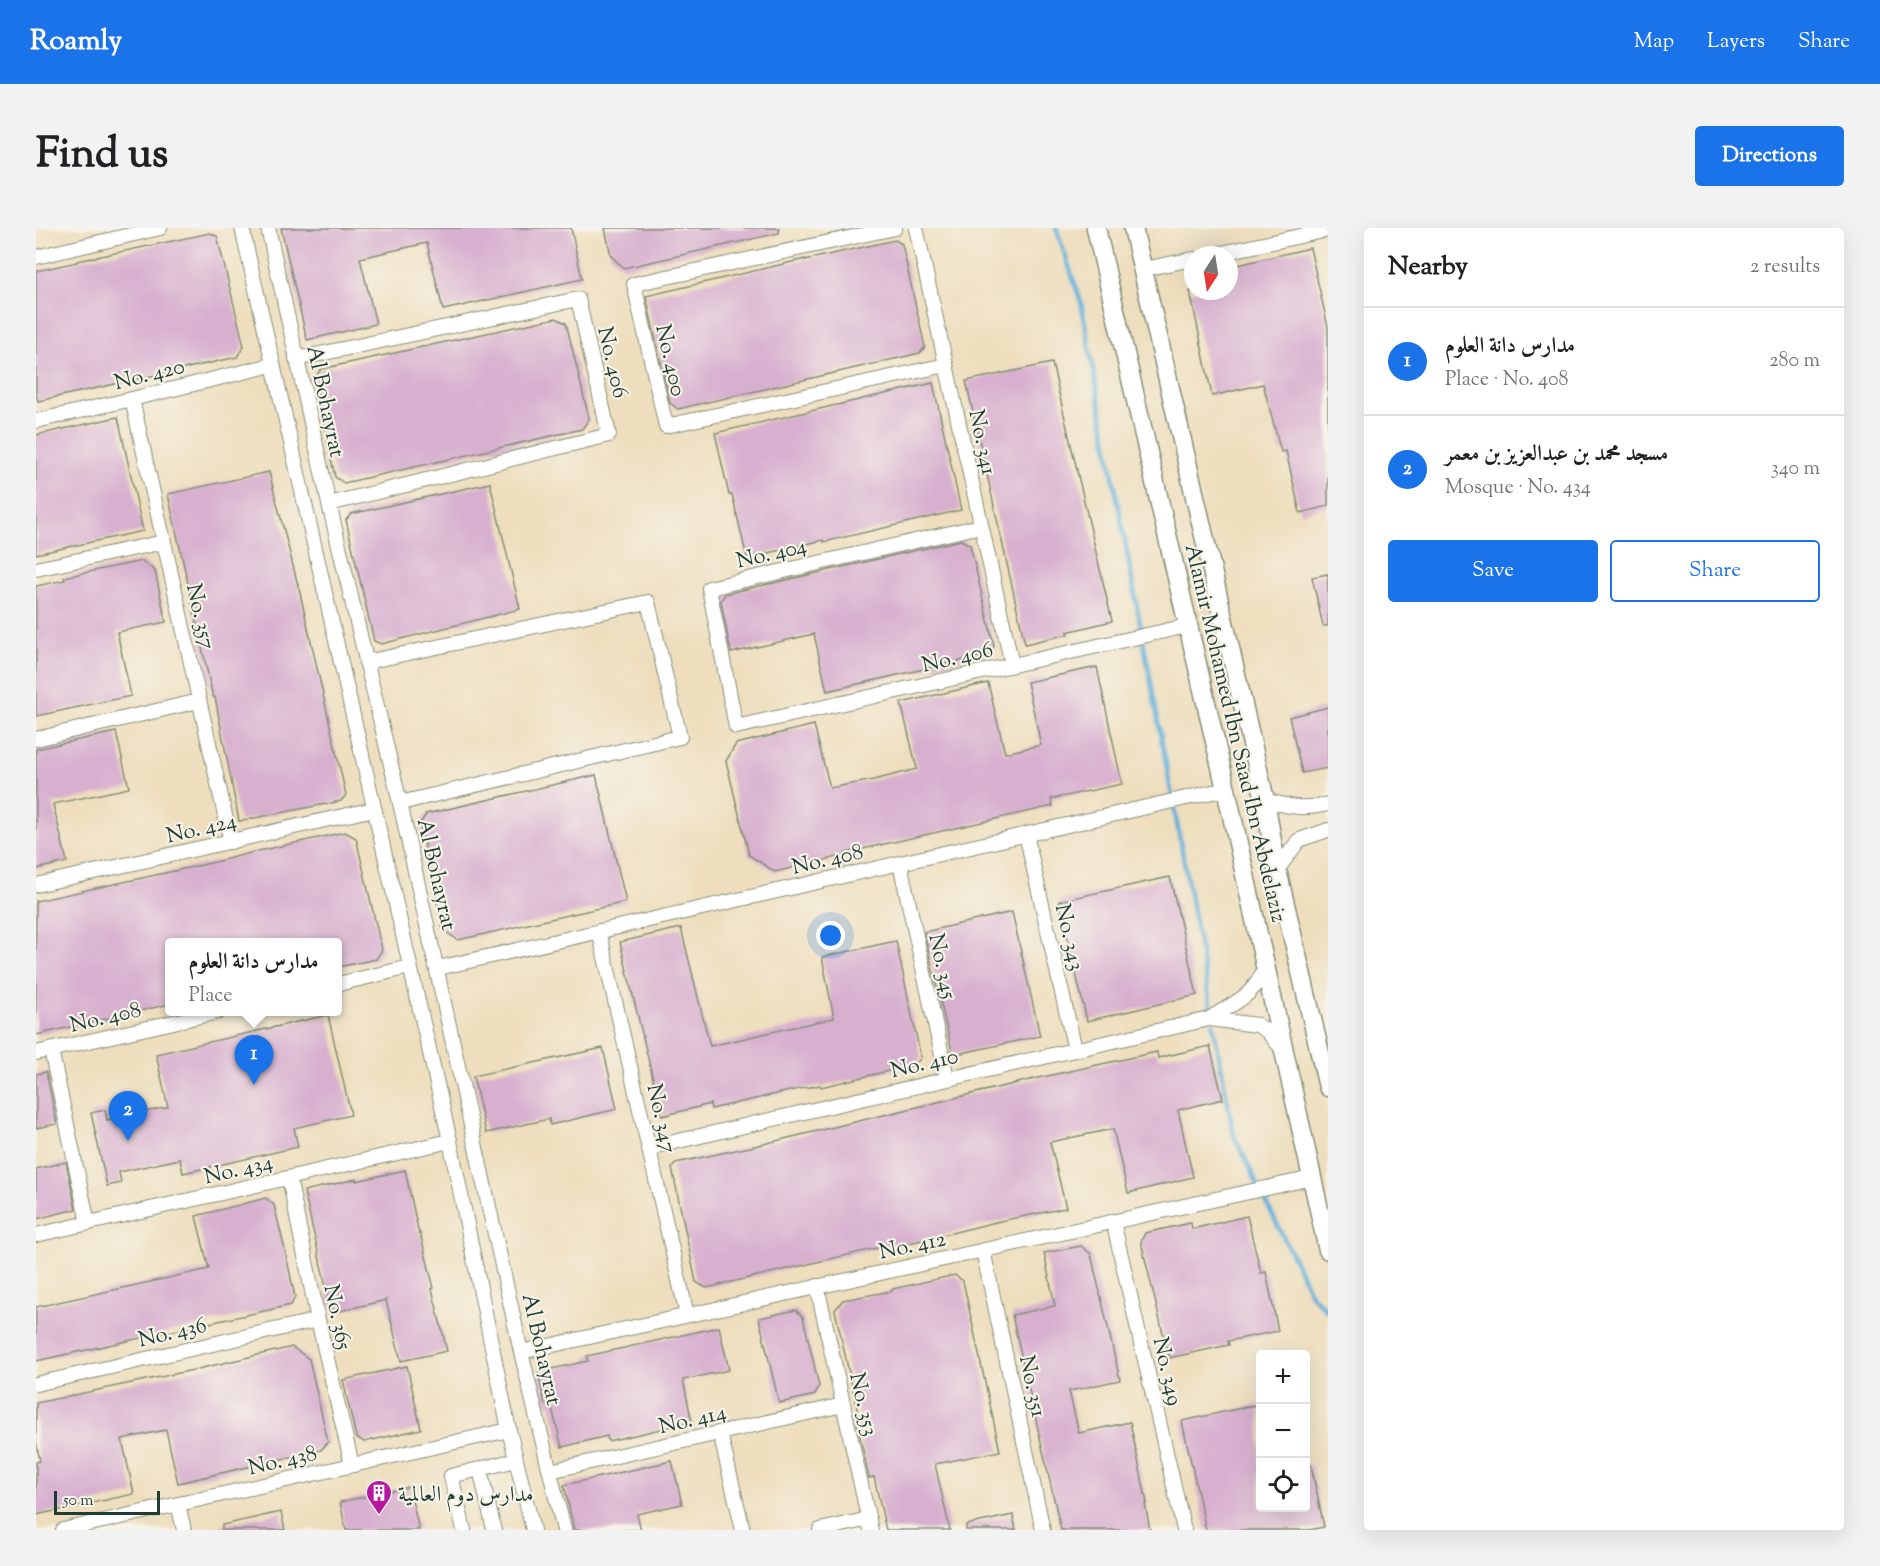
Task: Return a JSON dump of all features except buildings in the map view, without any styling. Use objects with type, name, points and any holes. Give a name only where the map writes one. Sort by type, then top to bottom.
[{"type":"main road","name":"Alamir Mohamed Ibn Saad Ibn Abdelaziz","points":[[1096,228],[1226,789],[1328,1250]]},
{"type":"main road","name":"Alamir Mohamed Ibn Saad Ibn Abdelaziz","points":[[1133,228],[1265,800],[1277,870],[1328,1087]]},
{"type":"street","points":[[36,257],[160,228]]},
{"type":"street","name":"Al Bohayrat","points":[[242,228],[451,1143],[509,1430],[533,1530]]},
{"type":"street","name":"Al Bohayrat","points":[[268,228],[328,504],[438,968],[521,1352],[564,1530]]},
{"type":"street","name":"No. 400","points":[[895,228],[633,284],[666,426],[946,364]]},
{"type":"street","name":"No. 341","points":[[916,228],[1012,665]]},
{"type":"street","points":[[1238,249],[1328,230]]},
{"type":"street","points":[[1144,269],[1184,261]]},
{"type":"street","name":"No. 406","points":[[296,359],[578,299],[609,435],[328,504]]},
{"type":"street","name":"No. 420","points":[[36,421],[272,364]]},
{"type":"street","name":"No. 357","points":[[132,399],[231,842]]},
{"type":"street","name":"No. 404","points":[[736,727],[709,588],[981,526]]},
{"type":"street","points":[[36,569],[164,542]]},
{"type":"street","points":[[366,662],[648,602],[680,736],[400,803]]},
{"type":"street","name":"No. 406","points":[[736,727],[1187,626]]},
{"type":"street","points":[[36,739],[199,700]]},
{"type":"street","name":"No. 408","points":[[438,968],[1226,789]]},
{"type":"street","points":[[1265,800],[1310,809],[1325,805],[1327,831],[1299,840],[1277,870]]},
{"type":"street","name":"No. 424","points":[[36,885],[374,809]]},
{"type":"street","name":"No. 343","points":[[1026,834],[1075,1050]]},
{"type":"street","name":"No. 345","points":[[900,863],[947,1078]]},
{"type":"street","name":"No. 347","points":[[599,931],[687,1315]]},
{"type":"street","points":[[1209,1019],[1245,998],[1260,981],[1266,966]]},
{"type":"street","points":[[342,983],[410,967]]},
{"type":"street","name":"No. 408","points":[[36,1053],[197,1016]]},
{"type":"street","points":[[1209,1019],[1257,1025],[1267,1031],[1284,1051]]},
{"type":"street","name":"No. 410","points":[[648,1148],[1209,1019]]},
{"type":"street","points":[[51,1050],[88,1223]]},
{"type":"street","name":"No. 434","points":[[36,1235],[451,1143],[475,1141]]},
{"type":"street","name":"No. 365","points":[[289,1178],[318,1320],[352,1465]]},
{"type":"street","name":"No. 412","points":[[521,1352],[1312,1178]]},
{"type":"street","name":"No. 349","points":[[1113,1221],[1184,1530]]},
{"type":"street","name":"No. 351","points":[[982,1250],[1043,1530]]},
{"type":"street","name":"No. 353","points":[[817,1287],[870,1525]]},
{"type":"street","name":"No. 436","points":[[36,1384],[318,1320]]},
{"type":"street","name":"No. 414","points":[[550,1472],[843,1405]]},
{"type":"street","name":"No. 438","points":[[63,1530],[509,1430]]},
{"type":"street","points":[[720,1433],[743,1530]]},
{"type":"street","points":[[464,1530],[451,1476],[516,1460]]},
{"type":"street","points":[[480,1469],[494,1530]]},
{"type":"street","points":[[178,1504],[184,1530]]},
{"type":"street","points":[[820,1530],[870,1525]]},
{"type":"waterway","points":[[1056,228],[1081,302],[1212,1014]]},
{"type":"waterway","points":[[1213,1023],[1234,1136],[1312,1296],[1328,1311]]},
{"type":"place","name":"مدارس دانة العلوم","points":[[254,1085]]},
{"type":"place","name":"مسجد محمد بن عبدالعزيز بن معمر","points":[[128,1141]]},
{"type":"place","name":"مدارس دوم العالمية","points":[[379,1516]]}]
